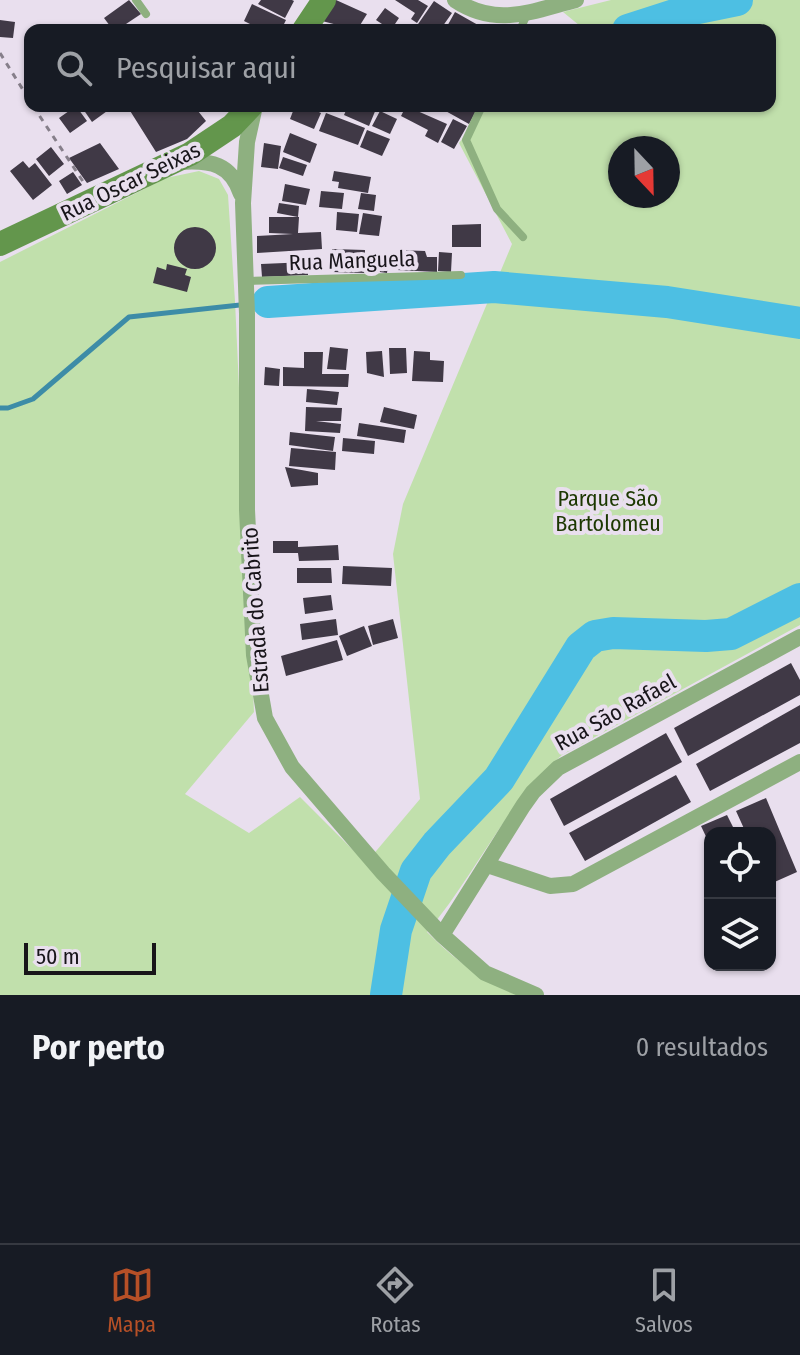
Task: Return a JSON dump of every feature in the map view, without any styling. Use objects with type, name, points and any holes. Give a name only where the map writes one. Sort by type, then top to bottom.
[{"type":"main road","points":[[308,24],[324,0]]},
{"type":"main road","name":"Rua Oscar Seixas","points":[[0,244],[213,141],[247,112]]},
{"type":"street","points":[[455,0],[482,15],[501,16],[576,0]]},
{"type":"street","name":"Estrada do Cabrito","points":[[252,112],[243,203],[247,314],[247,510],[254,655],[265,718],[292,767],[383,873],[442,935],[485,973],[536,995]]},
{"type":"street","name":"Estrada do Cabrito","points":[[173,162],[208,161],[224,167],[236,181],[243,203]]},
{"type":"street","name":"Rua São Rafael","points":[[442,935],[533,792],[558,768],[800,637]]},
{"type":"street","points":[[487,865],[550,886],[573,884],[800,762]]},
{"type":"lane","points":[[136,0],[146,14]]},
{"type":"lane","points":[[523,24],[529,12]]},
{"type":"lane","points":[[479,112],[466,140],[497,209],[523,237]]},
{"type":"lane","name":"Rua Manguela","points":[[246,284],[461,275]]},
{"type":"path","points":[[0,53],[24,91]]},
{"type":"path","points":[[37,112],[94,198]]},
{"type":"green space","name":"Parque São Bartolomeu","points":[[611,0],[800,0],[800,625],[562,755],[507,817],[427,932],[473,970],[527,995],[0,995],[0,262],[166,178],[199,171],[219,179],[228,195],[235,301],[254,712],[185,794],[249,833],[300,797],[366,863],[420,799],[393,554],[403,504],[512,244],[459,143],[483,112],[776,112],[776,24],[578,24],[563,12]]},
{"type":"building","points":[[129,0],[141,14],[126,24],[108,24],[104,18]]},
{"type":"building","points":[[261,0],[294,1],[285,18],[258,4]]},
{"type":"building","points":[[336,0],[367,14],[361,24],[322,21]]},
{"type":"building","points":[[395,0],[418,0],[428,6],[417,23],[411,19],[415,13]]},
{"type":"building","points":[[434,1],[452,13],[444,24],[418,24]]},
{"type":"building","points":[[252,4],[286,20],[284,24],[250,24],[244,21]]},
{"type":"building","points":[[385,8],[399,18],[395,24],[382,24],[376,20]]},
{"type":"building","points":[[455,12],[476,24],[448,24]]},
{"type":"building","points":[[0,20],[15,22],[13,38],[0,37]]},
{"type":"building","points":[[68,112],[80,112],[87,121],[70,133],[59,118]]},
{"type":"building","points":[[85,112],[106,112],[92,122]]},
{"type":"building","points":[[131,112],[199,112],[206,121],[187,139],[156,152]]},
{"type":"building","points":[[293,112],[321,113],[314,129],[290,119]]},
{"type":"building","points":[[345,112],[375,112],[369,126],[344,115]]},
{"type":"building","points":[[379,112],[397,119],[390,134],[372,126]]},
{"type":"building","points":[[403,112],[420,112],[447,124],[438,143],[425,136],[428,130],[401,116]]},
{"type":"building","points":[[447,112],[476,112],[469,124]]},
{"type":"building","points":[[326,113],[365,128],[358,145],[319,131]]},
{"type":"building","points":[[453,119],[467,126],[454,149],[441,142]]},
{"type":"building","points":[[367,130],[390,139],[382,156],[360,147]]},
{"type":"building","points":[[290,133],[317,144],[310,163],[283,152]]},
{"type":"building","points":[[100,143],[119,169],[87,183],[69,158]]},
{"type":"building","points":[[264,143],[281,146],[278,169],[261,167]]},
{"type":"building","points":[[51,147],[64,164],[49,176],[36,159]]},
{"type":"building","points":[[283,157],[307,165],[303,176],[279,168]]},
{"type":"building","points":[[23,161],[29,168],[35,163],[52,185],[33,200],[10,171]]},
{"type":"building","points":[[334,171],[371,177],[368,193],[338,188],[339,182],[332,181]]},
{"type":"building","points":[[73,172],[82,185],[67,194],[59,181]]},
{"type":"building","points":[[285,184],[310,189],[306,205],[282,201]]},
{"type":"building","points":[[321,191],[344,193],[342,209],[319,207]]},
{"type":"building","points":[[361,193],[376,195],[374,211],[358,209]]},
{"type":"building","points":[[279,203],[299,206],[298,217],[277,213]]},
{"type":"building","points":[[337,212],[359,214],[357,232],[336,230]]},
{"type":"building","points":[[363,213],[382,216],[379,236],[359,234]]},
{"type":"building","points":[[269,217],[299,217],[298,233],[321,232],[322,249],[257,253],[257,236],[293,234],[269,233]]},
{"type":"building","points":[[481,224],[481,247],[452,247],[452,225]]},
{"type":"building","points":[[195,227],[210,233],[216,248],[210,263],[195,269],[180,263],[174,248],[180,233]]},
{"type":"building","points":[[332,249],[365,250],[365,273],[332,272]]},
{"type":"building","points":[[398,250],[425,251],[427,257],[437,257],[437,272],[397,270]]},
{"type":"building","points":[[439,252],[452,253],[451,272],[438,271]]},
{"type":"building","points":[[367,254],[389,257],[387,273],[365,270]]},
{"type":"building","points":[[308,262],[308,275],[262,277],[261,264]]},
{"type":"building","points":[[167,264],[187,269],[185,275],[191,277],[187,292],[153,283],[157,267],[166,270]]},
{"type":"building","points":[[330,347],[348,349],[346,370],[327,369]]},
{"type":"building","points":[[389,348],[406,348],[407,373],[390,374]]},
{"type":"building","points":[[382,351],[384,377],[367,373],[366,352]]},
{"type":"building","points":[[414,351],[430,352],[430,360],[444,361],[443,382],[412,381]]},
{"type":"building","points":[[304,352],[323,352],[322,374],[349,374],[348,387],[283,386],[283,367],[304,368]]},
{"type":"building","points":[[265,367],[280,369],[279,386],[264,385]]},
{"type":"building","points":[[307,389],[339,392],[337,405],[306,402]]},
{"type":"building","points":[[306,407],[342,408],[341,421],[316,421],[341,424],[340,433],[305,431]]},
{"type":"building","points":[[384,407],[417,415],[414,429],[380,422]]},
{"type":"building","points":[[359,423],[406,430],[404,443],[357,436]]},
{"type":"building","points":[[290,432],[335,437],[333,451],[289,445]]},
{"type":"building","points":[[343,438],[375,441],[374,454],[342,451]]},
{"type":"building","points":[[291,448],[336,452],[335,470],[289,466]]},
{"type":"building","points":[[285,467],[318,473],[318,485],[291,487]]},
{"type":"building","points":[[273,541],[298,541],[298,547],[338,545],[339,560],[299,561],[298,553],[273,553]]},
{"type":"building","points":[[343,566],[392,568],[391,586],[342,584]]},
{"type":"building","points":[[297,568],[331,568],[332,583],[297,583]]},
{"type":"building","points":[[331,595],[333,610],[305,614],[303,598]]},
{"type":"building","points":[[336,619],[338,635],[302,640],[300,624]]},
{"type":"building","points":[[393,619],[398,638],[373,645],[368,626]]},
{"type":"building","points":[[364,626],[372,646],[347,656],[339,636]]},
{"type":"building","points":[[337,640],[343,660],[286,676],[281,656]]},
{"type":"building","points":[[791,663],[800,680],[800,695],[688,756],[674,728]]},
{"type":"building","points":[[800,705],[800,743],[710,791],[696,764]]},
{"type":"building","points":[[666,733],[682,762],[564,826],[550,799]]},
{"type":"building","points":[[676,775],[691,802],[585,861],[569,833]]},
{"type":"building","points":[[766,798],[797,872],[776,881],[776,827],[743,827],[736,811]]},
{"type":"building","points":[[727,815],[733,827],[704,827],[704,832],[701,826]]},
{"type":"waterway","points":[[647,24],[693,9],[737,0]]},
{"type":"waterway","points":[[268,302],[494,287],[667,302],[800,323]]},
{"type":"waterway","points":[[0,408],[33,399],[129,317],[268,302]]},
{"type":"waterway","points":[[386,995],[396,930],[416,871],[437,844],[499,779],[581,647],[595,636],[613,633],[731,634],[800,599]]}]
